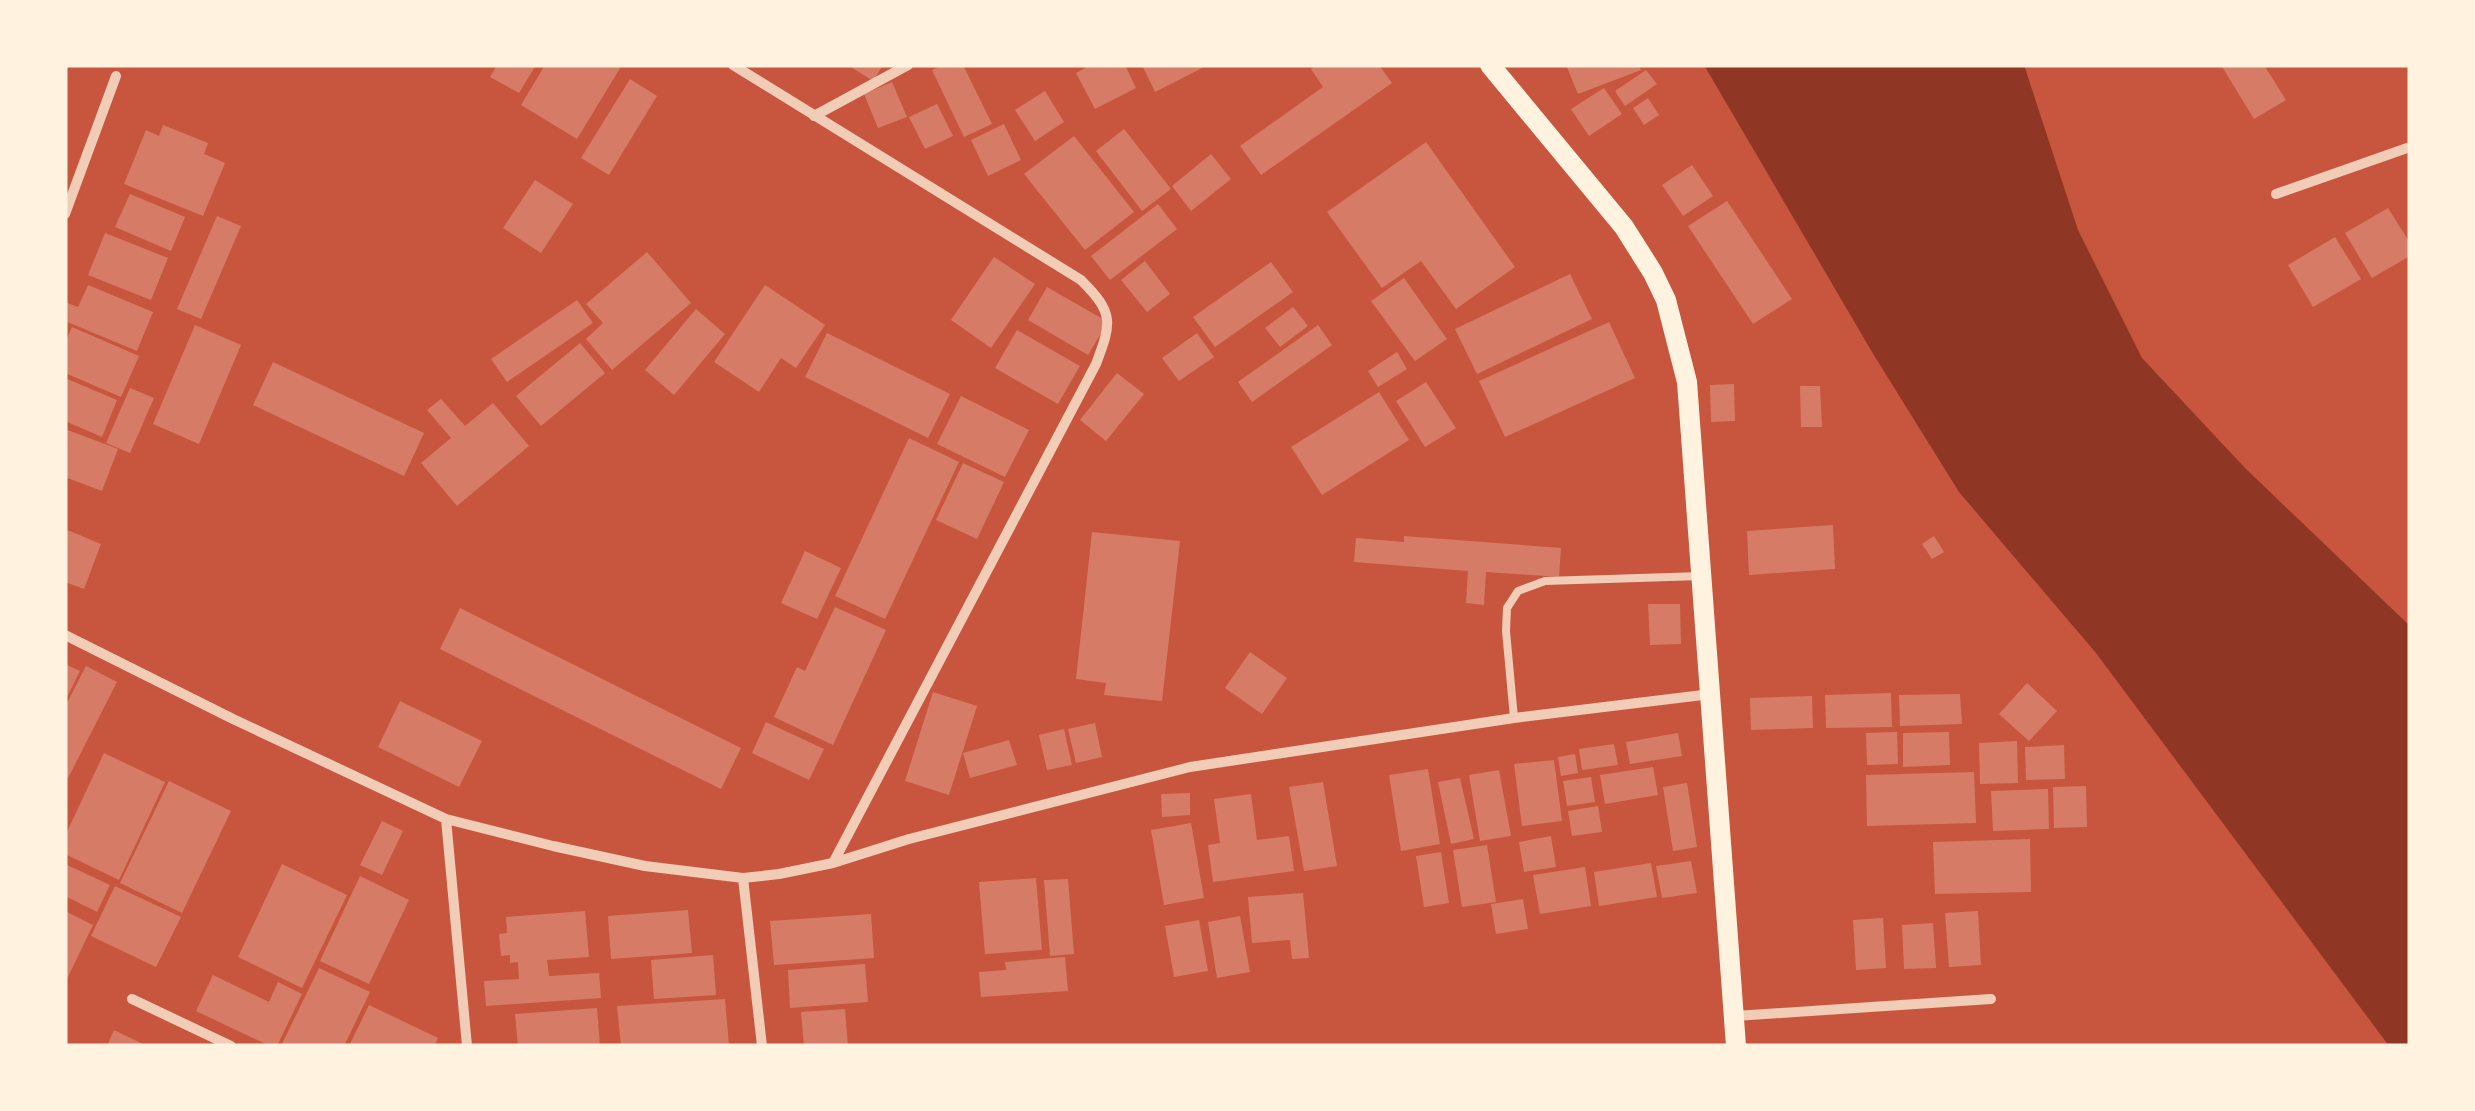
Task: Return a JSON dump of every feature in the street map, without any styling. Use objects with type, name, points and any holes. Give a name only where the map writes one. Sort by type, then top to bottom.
[{"type":"main road","points":[[1490,65],[1624,227],[1653,273],[1666,300],[1687,382],[1736,1046]]},
{"type":"street","points":[[733,65],[1081,280],[1098,296],[1109,318],[1096,364],[833,863]]},
{"type":"street","points":[[814,116],[908,65]]},
{"type":"street","points":[[65,214],[116,76]]},
{"type":"street","points":[[2276,194],[2410,147]]},
{"type":"street","points":[[65,635],[446,819],[645,866],[744,878],[833,863],[909,839],[1190,767],[1514,718],[1711,694]]},
{"type":"street","points":[[446,819],[467,1046]]},
{"type":"street","points":[[744,878],[762,1046]]},
{"type":"street","points":[[1734,1016],[1990,998]]},
{"type":"street","points":[[132,999],[230,1046]]},
{"type":"lane","points":[[1514,718],[1506,631],[1507,608],[1518,591],[1545,581],[1701,576]]},
{"type":"shaded area","points":[[1704,65],[2024,65],[2078,230],[2142,358],[2245,468],[2410,626],[2410,1046],[2389,1046],[2096,653],[1959,492]]},
{"type":"building","points":[[497,65],[536,65],[519,93],[490,77]]},
{"type":"building","points":[[545,65],[622,65],[577,139],[521,105]]},
{"type":"building","points":[[848,65],[883,65],[873,81]]},
{"type":"building","points":[[942,65],[963,65],[992,124],[964,137],[932,70]]},
{"type":"building","points":[[1091,65],[1125,65],[1136,88],[1095,109],[1076,73]]},
{"type":"building","points":[[1142,65],[1208,65],[1155,92]]},
{"type":"building","points":[[1317,65],[1379,65],[1392,83],[1261,175],[1240,146],[1323,87],[1311,69]]},
{"type":"building","points":[[1566,65],[1639,65],[1641,70],[1578,94]]},
{"type":"building","points":[[2221,65],[2264,65],[2286,100],[2254,119]]},
{"type":"building","points":[[1646,70],[1657,84],[1625,106],[1615,91]]},
{"type":"building","points":[[630,79],[657,96],[609,175],[581,158]]},
{"type":"building","points":[[892,82],[907,117],[878,128],[864,94]]},
{"type":"building","points":[[1604,88],[1622,114],[1589,136],[1571,109]]},
{"type":"building","points":[[1045,91],[1064,122],[1035,141],[1015,110]]},
{"type":"building","points":[[1648,98],[1659,115],[1644,125],[1633,108]]},
{"type":"building","points":[[937,104],[953,136],[925,149],[909,117]]},
{"type":"building","points":[[1004,124],[1021,160],[988,176],[971,140]]},
{"type":"building","points":[[163,125],[208,143],[204,154],[225,163],[203,216],[124,184],[146,130],[159,136]]},
{"type":"building","points":[[1124,129],[1171,189],[1142,211],[1096,151]]},
{"type":"building","points":[[1074,136],[1134,212],[1085,250],[1024,174]]},
{"type":"building","points":[[1426,142],[1515,267],[1456,309],[1421,261],[1382,288],[1327,212]]},
{"type":"building","points":[[1211,154],[1231,179],[1191,211],[1172,186]]},
{"type":"building","points":[[1692,165],[1713,196],[1683,216],[1662,185]]},
{"type":"building","points":[[535,180],[573,204],[541,253],[503,228]]},
{"type":"building","points":[[130,194],[185,217],[171,251],[115,227]]},
{"type":"building","points":[[1727,201],[1792,299],[1753,324],[1688,226]]},
{"type":"building","points":[[1158,204],[1177,229],[1110,280],[1091,256]]},
{"type":"building","points":[[2388,208],[2410,243],[2410,256],[2372,278],[2345,233]]},
{"type":"building","points":[[217,216],[241,226],[201,319],[177,309]]},
{"type":"building","points":[[105,233],[168,258],[151,300],[88,275]]},
{"type":"building","points":[[2335,237],[2361,279],[2313,307],[2288,265]]},
{"type":"building","points":[[647,252],[691,303],[612,370],[586,339],[603,323],[586,304]]},
{"type":"building","points":[[994,257],[1035,284],[991,348],[951,320]]},
{"type":"building","points":[[1145,261],[1170,294],[1147,312],[1121,280]]},
{"type":"building","points":[[1271,262],[1293,292],[1215,347],[1193,317]]},
{"type":"building","points":[[1570,274],[1592,319],[1477,374],[1455,329]]},
{"type":"building","points":[[1404,278],[1447,339],[1415,361],[1371,301]]},
{"type":"building","points":[[88,285],[153,312],[137,351],[65,321],[65,302],[78,307]]},
{"type":"building","points":[[765,285],[825,325],[796,368],[781,358],[759,392],[714,362]]},
{"type":"building","points":[[1047,287],[1108,322],[1088,355],[1028,320]]},
{"type":"building","points":[[577,300],[593,323],[507,382],[491,359]]},
{"type":"building","points":[[1293,307],[1308,326],[1280,347],[1265,328]]},
{"type":"building","points":[[696,309],[725,334],[674,395],[645,370]]},
{"type":"building","points":[[1609,322],[1635,378],[1505,437],[1479,381]]},
{"type":"building","points":[[195,325],[241,345],[199,444],[153,424]]},
{"type":"building","points":[[1318,325],[1332,345],[1252,402],[1238,382]]},
{"type":"building","points":[[72,327],[139,356],[121,397],[65,373],[65,343]]},
{"type":"building","points":[[1017,330],[1080,366],[1058,404],[995,368]]},
{"type":"building","points":[[827,333],[950,394],[928,438],[805,377]]},
{"type":"building","points":[[1197,333],[1214,357],[1179,381],[1162,358]]},
{"type":"building","points":[[580,343],[605,373],[541,426],[516,396]]},
{"type":"building","points":[[1397,352],[1407,369],[1378,387],[1368,371]]},
{"type":"building","points":[[273,362],[424,433],[404,476],[253,405]]},
{"type":"building","points":[[1117,373],[1144,394],[1106,441],[1080,420]]},
{"type":"building","points":[[65,378],[117,400],[102,437],[65,421]]},
{"type":"building","points":[[1426,382],[1456,428],[1425,447],[1396,401]]},
{"type":"building","points":[[1734,384],[1735,421],[1711,422],[1710,385]]},
{"type":"building","points":[[1800,386],[1820,386],[1822,427],[1801,427]]},
{"type":"building","points":[[130,388],[154,398],[130,453],[106,443]]},
{"type":"building","points":[[1379,392],[1409,440],[1322,495],[1291,447]]},
{"type":"building","points":[[961,396],[1029,430],[1005,477],[937,444]]},
{"type":"building","points":[[441,399],[465,426],[493,403],[529,446],[457,506],[421,463],[451,438],[427,410]]},
{"type":"building","points":[[65,429],[118,449],[102,491],[65,477]]},
{"type":"building","points":[[909,438],[959,462],[885,619],[835,596]]},
{"type":"building","points":[[963,463],[1004,482],[977,539],[936,520]]},
{"type":"building","points":[[1833,525],[1835,569],[1749,575],[1747,531]]},
{"type":"building","points":[[65,529],[101,544],[84,589],[65,582]]},
{"type":"building","points":[[1092,532],[1180,541],[1162,701],[1104,695],[1106,683],[1076,679]]},
{"type":"building","points":[[1404,536],[1561,548],[1559,577],[1486,572],[1484,605],[1466,603],[1468,571],[1354,562],[1356,538],[1404,542]]},
{"type":"building","points":[[1934,536],[1944,552],[1932,559],[1922,544]]},
{"type":"building","points":[[805,551],[841,568],[817,619],[781,603]]},
{"type":"building","points":[[1648,604],[1680,604],[1681,644],[1650,645]]},
{"type":"building","points":[[835,607],[886,630],[833,745],[774,717],[797,667],[805,671]]},
{"type":"building","points":[[460,608],[741,748],[721,789],[440,649]]},
{"type":"building","points":[[1250,652],[1287,678],[1262,714],[1225,688]]},
{"type":"building","points":[[65,664],[80,671],[65,701]]},
{"type":"building","points":[[86,666],[117,682],[65,784],[65,707]]},
{"type":"building","points":[[2027,683],[2057,711],[2029,741],[1999,714]]},
{"type":"building","points":[[933,692],[977,706],[949,795],[905,781]]},
{"type":"building","points":[[1891,693],[1892,727],[1826,728],[1825,695]]},
{"type":"building","points":[[1960,694],[1962,724],[1900,726],[1899,695]]},
{"type":"building","points":[[1812,696],[1813,728],[1751,730],[1750,698]]},
{"type":"building","points":[[400,701],[482,741],[459,787],[378,747]]},
{"type":"building","points":[[766,722],[824,749],[809,780],[752,753]]},
{"type":"building","points":[[1095,723],[1102,757],[1076,763],[1068,729]]},
{"type":"building","points":[[1064,729],[1072,765],[1047,770],[1039,735]]},
{"type":"building","points":[[1897,732],[1898,764],[1867,765],[1866,733]]},
{"type":"building","points":[[1949,732],[1950,765],[1903,767],[1903,733]]},
{"type":"building","points":[[1678,733],[1682,756],[1630,764],[1626,742]]},
{"type":"building","points":[[1009,740],[1017,765],[970,778],[963,753]]},
{"type":"building","points":[[2017,741],[2018,783],[1980,784],[1979,743]]},
{"type":"building","points":[[1614,744],[1618,765],[1582,770],[1579,749]]},
{"type":"building","points":[[2064,745],[2065,779],[2026,780],[2025,747]]},
{"type":"building","points":[[104,753],[165,782],[119,880],[65,854],[65,836]]},
{"type":"building","points":[[1575,754],[1578,773],[1561,776],[1558,757]]},
{"type":"building","points":[[1554,760],[1562,821],[1522,826],[1514,764]]},
{"type":"building","points":[[1653,767],[1658,795],[1605,804],[1600,775]]},
{"type":"building","points":[[1428,769],[1440,844],[1401,851],[1389,775]]},
{"type":"building","points":[[1499,770],[1511,836],[1480,841],[1469,775]]},
{"type":"building","points":[[1974,772],[1976,823],[1867,826],[1866,775]]},
{"type":"building","points":[[1591,777],[1595,802],[1567,806],[1563,781]]},
{"type":"building","points":[[1460,778],[1474,839],[1451,844],[1438,782]]},
{"type":"building","points":[[169,781],[231,811],[182,913],[120,883]]},
{"type":"building","points":[[1323,782],[1337,866],[1304,871],[1289,787]]},
{"type":"building","points":[[1687,783],[1697,847],[1673,851],[1663,787]]},
{"type":"building","points":[[2086,786],[2087,827],[2054,828],[2053,787]]},
{"type":"building","points":[[2048,789],[2049,829],[1993,831],[1991,791]]},
{"type":"building","points":[[1190,793],[1190,815],[1162,817],[1161,794]]},
{"type":"building","points":[[1251,794],[1257,840],[1289,836],[1294,871],[1213,882],[1208,845],[1220,843],[1214,799]]},
{"type":"building","points":[[1598,806],[1602,832],[1572,836],[1568,811]]},
{"type":"building","points":[[382,821],[403,831],[382,875],[360,865]]},
{"type":"building","points":[[1191,823],[1204,898],[1164,905],[1151,830]]},
{"type":"building","points":[[1551,836],[1556,867],[1524,872],[1519,842]]},
{"type":"building","points":[[2030,839],[2031,892],[1935,894],[1933,842]]},
{"type":"building","points":[[1487,845],[1496,902],[1462,907],[1453,850]]},
{"type":"building","points":[[1441,852],[1449,903],[1424,907],[1416,856]]},
{"type":"building","points":[[1691,861],[1697,893],[1662,898],[1656,866]]},
{"type":"building","points":[[1651,863],[1657,897],[1599,906],[1594,872]]},
{"type":"building","points":[[65,864],[110,885],[97,912],[65,896]]},
{"type":"building","points":[[282,864],[347,895],[302,988],[238,957]]},
{"type":"building","points":[[1585,867],[1591,906],[1540,914],[1533,875]]},
{"type":"building","points":[[360,876],[409,900],[369,984],[320,961]]},
{"type":"building","points":[[1036,878],[1042,950],[985,954],[979,882]]},
{"type":"building","points":[[1068,879],[1074,954],[1050,956],[1044,880]]},
{"type":"building","points":[[115,886],[181,917],[156,967],[91,936]]},
{"type":"building","points":[[1303,893],[1309,958],[1292,959],[1290,940],[1252,943],[1248,897]]},
{"type":"building","points":[[1523,899],[1528,929],[1496,934],[1491,904]]},
{"type":"building","points":[[688,910],[692,953],[611,959],[608,916]]},
{"type":"building","points":[[65,911],[93,925],[65,983]]},
{"type":"building","points":[[585,911],[589,957],[547,960],[549,976],[599,973],[601,998],[486,1006],[484,981],[519,979],[518,962],[510,963],[510,955],[501,956],[499,934],[507,933],[506,917]]},
{"type":"building","points":[[1978,911],[1981,965],[1949,967],[1945,913]]},
{"type":"building","points":[[871,914],[874,958],[774,965],[770,921]]},
{"type":"building","points":[[1240,916],[1250,972],[1217,978],[1208,922]]},
{"type":"building","points":[[1883,918],[1886,968],[1856,970],[1853,920]]},
{"type":"building","points":[[1199,920],[1208,971],[1174,977],[1165,926]]},
{"type":"building","points":[[1933,923],[1936,968],[1904,969],[1902,925]]},
{"type":"building","points":[[713,955],[716,995],[654,999],[651,960]]},
{"type":"building","points":[[1065,957],[1068,991],[981,997],[979,972],[1006,970],[1005,962]]},
{"type":"building","points":[[865,964],[868,1002],[790,1008],[788,970]]},
{"type":"building","points":[[319,968],[370,992],[344,1046],[282,1044]]},
{"type":"building","points":[[213,975],[269,1002],[278,982],[302,994],[277,1046],[196,1011]]},
{"type":"building","points":[[725,999],[729,1046],[621,1046],[617,1006]]},
{"type":"building","points":[[369,1005],[438,1038],[434,1046],[349,1046]]},
{"type":"building","points":[[597,1008],[600,1046],[518,1046],[515,1014]]},
{"type":"building","points":[[845,1009],[848,1046],[804,1046],[801,1012]]},
{"type":"building","points":[[114,1030],[147,1046],[107,1046]]}]
